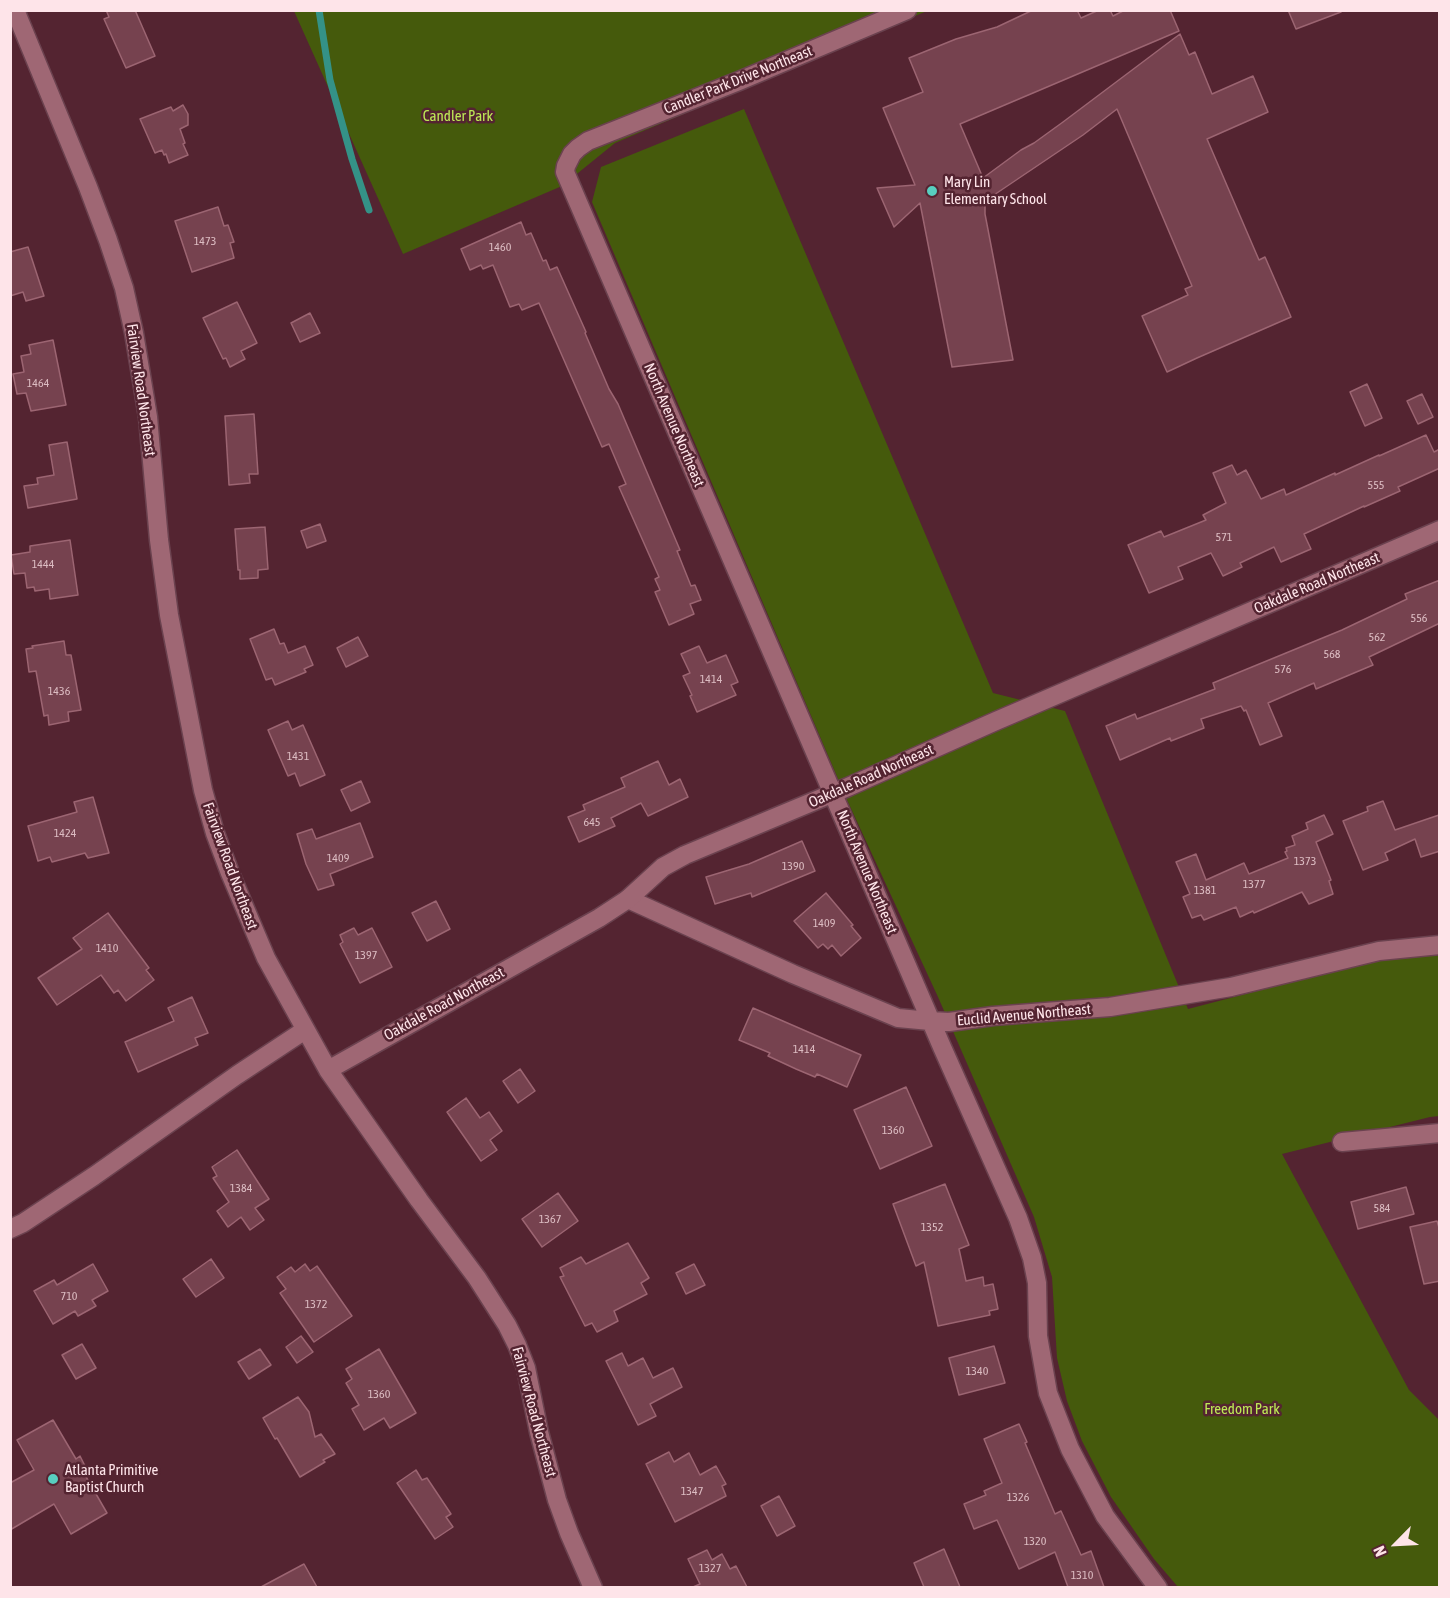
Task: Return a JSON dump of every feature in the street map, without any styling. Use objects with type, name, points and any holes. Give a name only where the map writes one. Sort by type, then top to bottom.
[{"type":"street","name":"Fairview Road Northeast","points":[[15,10],[88,187],[124,288],[148,417],[159,540],[169,615],[200,779],[230,873],[266,958],[328,1070],[477,1278],[507,1325],[526,1368],[541,1441],[557,1500],[593,1587]]},
{"type":"street","name":"Candler Park Drive Northeast","points":[[572,154],[588,141],[739,81],[907,10]]},
{"type":"street","name":"North Avenue Northeast","points":[[572,154],[566,166],[566,177],[834,793],[930,1021],[1018,1218],[1032,1258],[1037,1283],[1038,1336],[1048,1393],[1070,1449],[1105,1516],[1158,1587]]},
{"type":"street","name":"Oakdale Road Northeast","points":[[328,1070],[599,918],[628,899],[663,867],[685,855],[834,793],[1440,530]]},
{"type":"street","name":"Euclid Avenue Northeast","points":[[628,899],[793,974],[898,1018],[930,1021],[949,1022],[993,1016],[1110,1007],[1231,987],[1379,951],[1440,945]]},
{"type":"street","points":[[10,1229],[23,1223],[94,1176],[304,1030]]},
{"type":"street","points":[[1342,1142],[1440,1133]]},
{"type":"green space","name":"Candler Park","points":[[294,11],[927,11],[615,143],[562,186],[403,254]]},
{"type":"green space","name":"Freedom Park","points":[[744,109],[993,693],[1065,711],[1188,1009],[1403,953],[1439,956],[1439,1116],[1282,1154],[1409,1390],[1439,1420],[1439,1587],[1178,1587],[1154,1559],[1111,1497],[1082,1441],[1067,1401],[1057,1358],[1052,1277],[1034,1217],[938,997],[847,800],[592,202],[601,167]]},
{"type":"building","points":[[106,10],[135,10],[155,56],[126,68],[104,19],[109,17]]},
{"type":"building","name":"Mary Lin Elementary School","points":[[1033,10],[1077,10],[1081,18],[1099,10],[1110,10],[1113,16],[1125,10],[1170,10],[1179,31],[960,124],[983,178],[1063,122],[1180,34],[1189,55],[1195,52],[1212,94],[1253,76],[1268,112],[1207,139],[1259,260],[1265,257],[1291,317],[1167,372],[1142,316],[1188,295],[1185,289],[1192,286],[1117,109],[1083,135],[985,201],[985,214],[1013,360],[952,367],[920,203],[894,227],[877,188],[915,185],[883,108],[923,92],[909,58],[956,39],[997,27]]},
{"type":"building","points":[[1288,10],[1341,10],[1341,12],[1296,29]]},
{"type":"building","points":[[183,105],[188,114],[188,125],[180,129],[188,155],[169,163],[162,150],[155,153],[140,119],[171,107],[173,111]]},
{"type":"building","points":[[218,207],[224,226],[228,225],[234,242],[230,243],[234,258],[192,272],[175,221]]},
{"type":"building","points":[[521,222],[526,235],[531,233],[543,261],[546,260],[550,270],[557,267],[680,550],[677,551],[691,586],[695,585],[701,600],[690,604],[694,614],[669,625],[655,592],[660,590],[655,579],[659,577],[619,487],[626,484],[609,444],[602,447],[539,303],[522,310],[519,304],[510,307],[493,265],[483,269],[481,265],[470,270],[461,249]]},
{"type":"building","points":[[28,247],[44,296],[26,301],[23,292],[10,296],[10,252]]},
{"type":"building","points":[[237,302],[257,343],[241,351],[245,359],[230,367],[226,358],[223,359],[203,318]]},
{"type":"building","points":[[310,313],[320,333],[300,342],[291,323]]},
{"type":"building","points":[[53,340],[66,405],[31,411],[26,393],[17,394],[13,374],[24,372],[21,356],[31,354],[29,345]]},
{"type":"building","points":[[1367,384],[1382,418],[1365,426],[1350,392]]},
{"type":"building","points":[[1422,394],[1433,417],[1418,424],[1407,401]]},
{"type":"building","points":[[254,414],[258,474],[249,474],[250,483],[229,485],[225,416]]},
{"type":"building","points":[[1426,435],[1434,452],[1440,449],[1440,468],[1398,487],[1400,491],[1304,534],[1311,549],[1281,562],[1274,547],[1240,563],[1242,567],[1223,576],[1211,553],[1178,567],[1183,579],[1149,593],[1128,545],[1161,531],[1164,537],[1206,520],[1203,515],[1226,503],[1213,473],[1232,465],[1237,475],[1246,470],[1261,499],[1284,489],[1286,495]]},
{"type":"building","points":[[67,442],[77,499],[28,508],[24,486],[38,484],[37,478],[54,475],[49,445]]},
{"type":"building","points":[[320,524],[326,541],[307,548],[301,531]]},
{"type":"building","points":[[265,527],[268,569],[258,570],[258,578],[240,579],[235,529]]},
{"type":"building","points":[[70,540],[78,595],[50,599],[49,589],[35,591],[34,587],[27,588],[25,573],[14,574],[11,555],[30,552],[30,546]]},
{"type":"building","points":[[1440,580],[1440,623],[1369,657],[1373,665],[1316,689],[1314,683],[1268,703],[1282,736],[1260,745],[1246,710],[1244,711],[1241,706],[1201,719],[1204,728],[1171,741],[1170,738],[1120,760],[1106,726],[1135,714],[1137,719],[1215,689],[1213,683],[1342,630],[1407,599],[1405,594]]},
{"type":"building","points":[[274,629],[280,644],[284,643],[288,653],[305,646],[313,665],[304,669],[306,672],[275,685],[272,678],[266,680],[250,639]]},
{"type":"building","points":[[358,637],[368,656],[346,667],[337,648]]},
{"type":"building","points":[[64,641],[66,655],[71,655],[81,710],[68,712],[69,721],[49,725],[48,715],[44,716],[36,671],[29,672],[26,649]]},
{"type":"building","points":[[699,646],[707,663],[726,655],[738,682],[731,685],[736,695],[697,712],[683,676],[690,673],[681,654]]},
{"type":"building","points":[[288,721],[292,730],[303,725],[325,775],[300,786],[295,773],[288,776],[268,730]]},
{"type":"building","points":[[658,761],[669,785],[680,779],[688,797],[648,816],[641,803],[611,818],[615,826],[579,842],[568,817],[585,810],[583,805],[625,787],[621,778]]},
{"type":"building","points":[[361,781],[370,802],[351,811],[341,790]]},
{"type":"building","points":[[93,797],[109,853],[88,858],[85,853],[52,862],[50,857],[38,861],[28,826],[77,812],[74,802]]},
{"type":"building","points":[[1383,801],[1395,830],[1439,815],[1440,851],[1421,857],[1415,839],[1385,853],[1388,860],[1363,870],[1343,821],[1368,811],[1367,807]]},
{"type":"building","points":[[1324,815],[1333,834],[1316,842],[1331,880],[1329,881],[1333,894],[1309,904],[1302,892],[1240,917],[1236,907],[1204,920],[1201,915],[1192,918],[1183,897],[1190,894],[1176,862],[1196,854],[1206,880],[1244,863],[1249,874],[1288,858],[1286,848],[1295,845],[1292,836],[1308,829],[1306,823]]},
{"type":"building","points":[[360,823],[373,857],[330,874],[334,885],[318,890],[306,864],[297,834],[312,829],[316,839]]},
{"type":"building","points":[[802,841],[815,871],[752,897],[751,893],[715,904],[706,877],[749,864]]},
{"type":"building","points":[[826,893],[861,938],[841,956],[832,945],[828,949],[823,944],[818,948],[794,921]]},
{"type":"building","points":[[436,901],[450,929],[427,941],[412,913]]},
{"type":"building","points":[[108,913],[149,968],[146,970],[154,980],[126,1001],[118,990],[114,993],[101,975],[57,1005],[38,978],[82,949],[73,938]]},
{"type":"building","points":[[354,928],[358,935],[372,928],[392,967],[360,983],[340,944],[343,942],[340,935]]},
{"type":"building","points":[[192,997],[208,1033],[195,1038],[198,1045],[138,1072],[125,1042],[174,1021],[168,1008]]},
{"type":"building","points":[[753,1008],[861,1055],[847,1087],[817,1074],[815,1077],[796,1069],[768,1056],[770,1053],[739,1040]]},
{"type":"building","points":[[520,1069],[535,1091],[518,1103],[503,1081]]},
{"type":"building","points":[[906,1087],[932,1146],[880,1169],[854,1110]]},
{"type":"building","points":[[466,1098],[480,1118],[489,1112],[502,1131],[490,1140],[497,1150],[481,1161],[447,1112]]},
{"type":"building","points":[[237,1150],[269,1199],[255,1208],[264,1220],[250,1230],[241,1217],[228,1227],[217,1211],[229,1202],[213,1178],[217,1176],[212,1167]]},
{"type":"building","points":[[945,1184],[969,1245],[959,1249],[966,1281],[983,1277],[984,1286],[993,1284],[998,1309],[989,1311],[990,1315],[938,1326],[924,1262],[916,1266],[893,1204]]},
{"type":"building","points":[[1406,1187],[1414,1214],[1358,1229],[1351,1202]]},
{"type":"building","points":[[558,1193],[578,1221],[542,1247],[522,1219]]},
{"type":"building","points":[[1437,1221],[1440,1231],[1440,1281],[1424,1284],[1410,1227]]},
{"type":"building","points":[[628,1243],[649,1278],[641,1283],[647,1294],[614,1311],[618,1321],[597,1332],[592,1323],[585,1326],[560,1277],[564,1276],[560,1268],[581,1257],[586,1264]]},
{"type":"building","points":[[211,1259],[224,1278],[196,1297],[183,1279]]},
{"type":"building","points":[[93,1264],[108,1291],[92,1300],[96,1306],[78,1316],[75,1311],[53,1324],[34,1291],[54,1280],[57,1285]]},
{"type":"building","points":[[305,1264],[310,1271],[317,1266],[352,1316],[314,1342],[280,1293],[286,1289],[277,1277],[291,1267],[295,1272]]},
{"type":"building","points":[[694,1264],[705,1285],[686,1294],[676,1273]]},
{"type":"building","points":[[301,1336],[313,1352],[297,1363],[286,1347]]},
{"type":"building","points":[[82,1344],[96,1368],[76,1379],[62,1355]]},
{"type":"building","points":[[994,1346],[1005,1383],[959,1395],[949,1358]]},
{"type":"building","points":[[260,1349],[271,1365],[249,1379],[238,1362]]},
{"type":"building","points":[[379,1349],[416,1413],[390,1428],[384,1418],[364,1430],[352,1409],[359,1405],[346,1383],[352,1379],[346,1369]]},
{"type":"building","points":[[622,1353],[628,1366],[643,1358],[653,1378],[673,1368],[682,1387],[650,1404],[656,1416],[638,1425],[606,1361]]},
{"type":"building","points":[[298,1397],[309,1412],[315,1437],[321,1434],[335,1454],[300,1477],[263,1418]]},
{"type":"building","name":"Atlanta Primitive Baptist Church","points":[[53,1420],[76,1459],[80,1456],[88,1472],[85,1475],[107,1513],[71,1534],[54,1504],[10,1530],[10,1483],[34,1470],[17,1440]]},
{"type":"building","points":[[1019,1424],[1055,1514],[1061,1511],[1081,1555],[1091,1551],[1104,1587],[1068,1587],[1055,1552],[1019,1569],[997,1520],[974,1529],[964,1504],[986,1495],[984,1491],[1002,1483],[984,1439]]},
{"type":"building","points":[[669,1452],[674,1462],[689,1453],[700,1475],[716,1466],[726,1484],[722,1486],[726,1496],[675,1522],[646,1464]]},
{"type":"building","points":[[416,1470],[422,1480],[427,1478],[451,1514],[446,1517],[453,1527],[435,1539],[397,1483]]},
{"type":"building","points":[[779,1496],[795,1526],[777,1536],[761,1506]]},
{"type":"building","points":[[944,1549],[960,1587],[924,1587],[914,1563]]},
{"type":"building","points":[[707,1550],[712,1560],[722,1554],[730,1569],[736,1566],[747,1587],[693,1587],[700,1584],[688,1559]]},
{"type":"building","points":[[304,1564],[317,1587],[261,1587]]},
{"type":"waterway","points":[[319,10],[330,80],[369,210]]},
{"type":"place","name":"Mary Lin Elementary School","points":[[932,191]]},
{"type":"place","name":"Atlanta Primitive Baptist Church","points":[[53,1479]]}]
